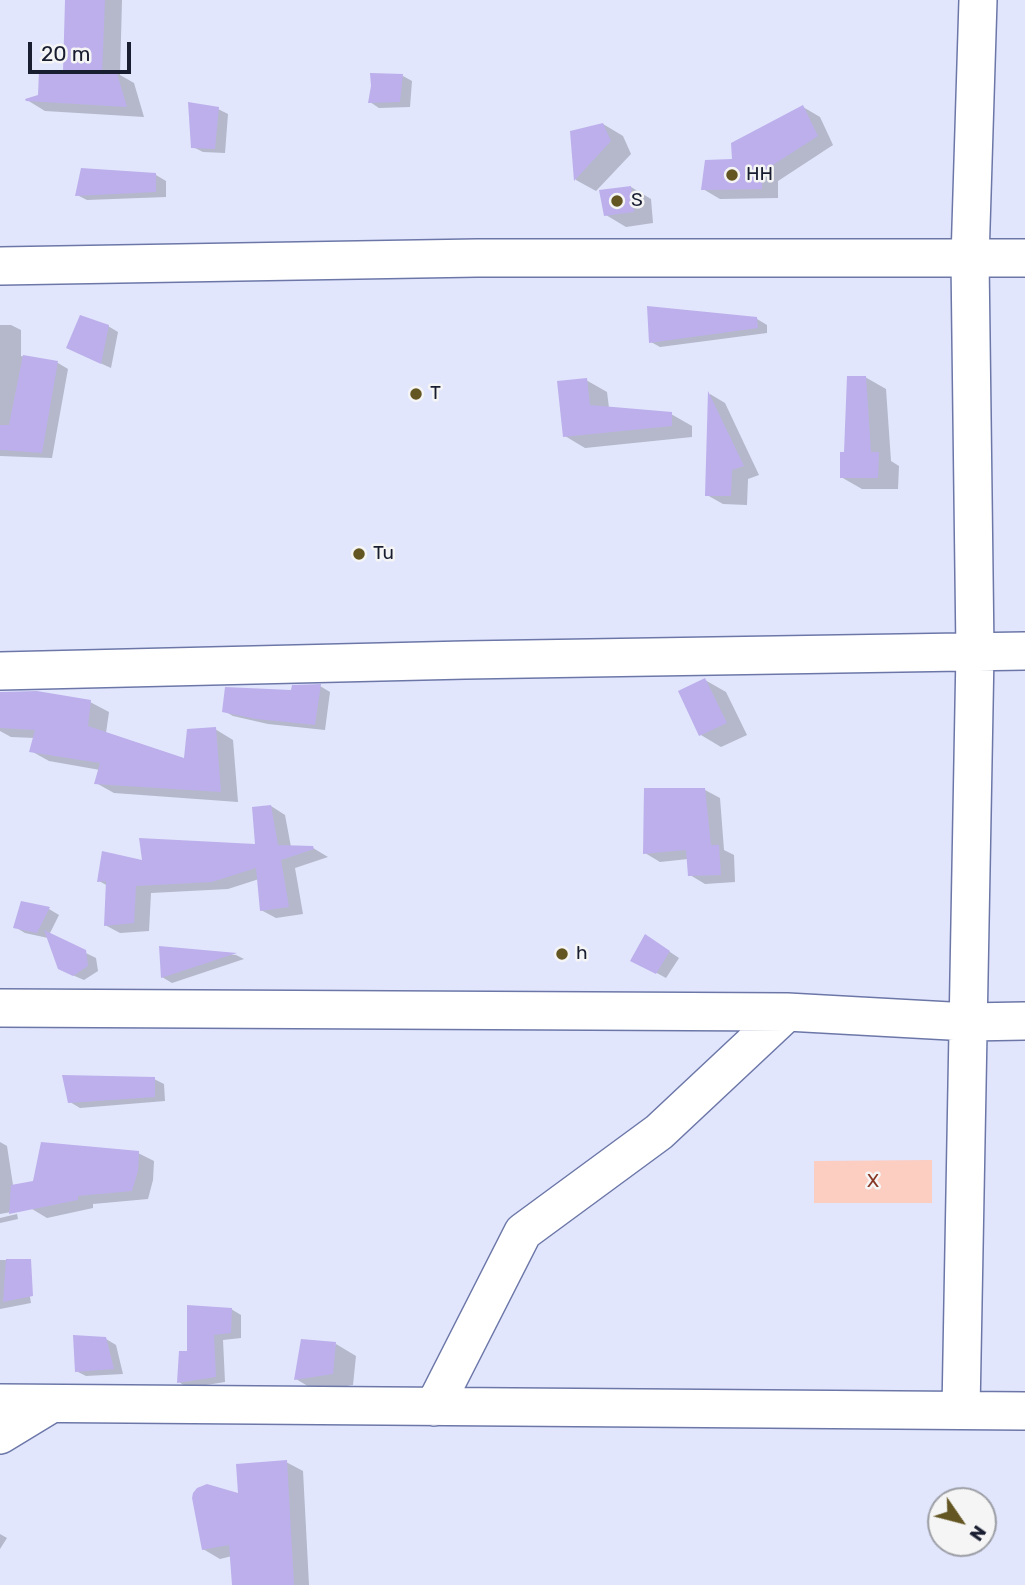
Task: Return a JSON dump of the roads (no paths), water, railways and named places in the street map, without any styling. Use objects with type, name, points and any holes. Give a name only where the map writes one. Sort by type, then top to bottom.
[{"type":"street","points":[[961,1410],[975,652],[970,259],[978,0]]},
{"type":"street","points":[[0,265],[477,258],[1025,258]]},
{"type":"street","points":[[0,671],[1025,651]]},
{"type":"street","points":[[0,1008],[787,1012],[968,1022],[1025,1021]]},
{"type":"street","points":[[434,1407],[523,1232],[659,1132],[787,1012]]},
{"type":"street","points":[[0,1434],[55,1402]]},
{"type":"street","points":[[0,1403],[1025,1411]]},
{"type":"place","name":"HH","points":[[732,175]]},
{"type":"place","name":"S","points":[[617,201]]},
{"type":"place","name":"T","points":[[416,394]]},
{"type":"place","name":"Tu","points":[[359,554]]},
{"type":"place","name":"h","points":[[562,954]]},
{"type":"park label","name":"X","points":[[873,1182]]}]
